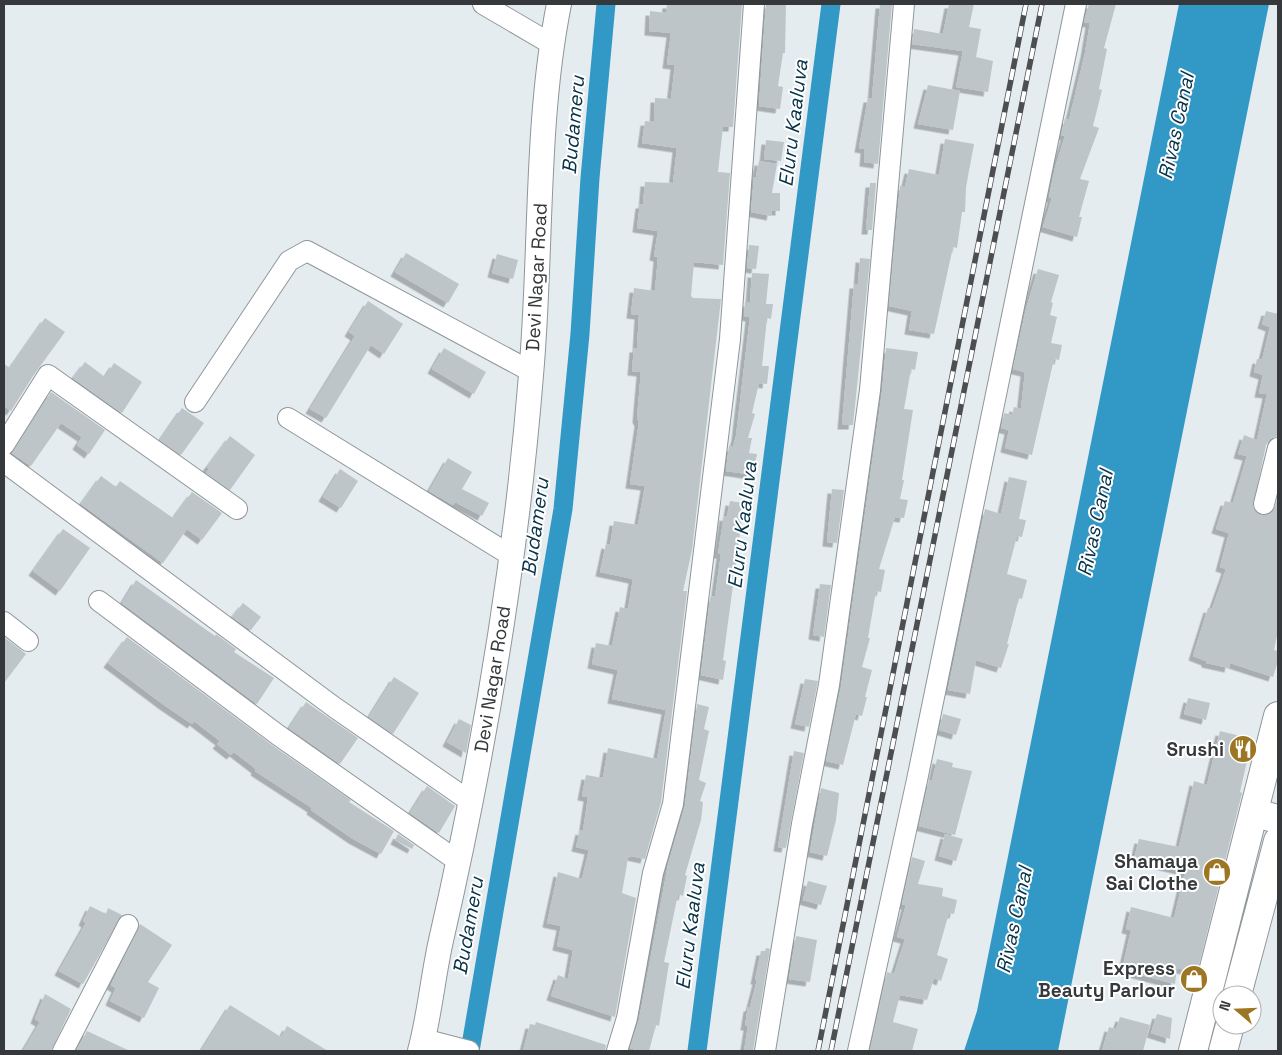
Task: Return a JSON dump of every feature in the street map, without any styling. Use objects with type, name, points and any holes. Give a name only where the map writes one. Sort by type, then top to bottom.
[{"type":"main road","points":[[1199,1050],[1266,816],[1278,716]]},
{"type":"main road","points":[[1240,985],[1278,841]]},
{"type":"main road","points":[[1223,1051],[1227,1035]]},
{"type":"street","points":[[483,4],[552,45]]},
{"type":"street","name":"Devi Nagar Road","points":[[421,1045],[433,977],[479,762],[510,555],[532,372],[536,252],[552,45],[559,4]]},
{"type":"street","points":[[617,1051],[627,1018],[653,873],[673,804],[730,339],[754,4]]},
{"type":"street","points":[[765,1051],[802,824],[829,685],[870,390],[904,4]]},
{"type":"street","points":[[858,1051],[917,780],[1076,4]]},
{"type":"street","points":[[195,402],[289,261],[307,251],[532,372]]},
{"type":"street","points":[[4,445],[10,422],[48,375],[237,509]]},
{"type":"street","points":[[288,418],[510,555]]},
{"type":"street","points":[[1264,504],[1278,448]]},
{"type":"street","points":[[4,462],[334,707],[471,802]]},
{"type":"street","points":[[99,601],[278,735],[459,862]]},
{"type":"street","points":[[4,622],[28,641]]},
{"type":"street","points":[[62,1051],[128,925]]},
{"type":"street","points":[[421,1045],[469,1051]]},
{"type":"water","name":"Rivas Canal","points":[[1179,4],[1269,4],[1058,1051],[964,1051],[977,1011]]},
{"type":"building","points":[[667,4],[742,4],[733,127],[723,127],[718,172],[730,173],[723,265],[694,262],[691,296],[693,298],[721,299],[692,550],[683,591],[687,591],[661,802],[645,859],[631,856],[628,858],[622,893],[636,898],[615,1017],[551,996],[558,975],[568,979],[573,950],[557,946],[561,926],[547,923],[558,872],[582,879],[589,850],[576,847],[580,830],[583,831],[588,797],[582,796],[586,775],[603,778],[608,748],[657,759],[666,710],[612,699],[618,670],[592,664],[596,643],[612,646],[620,607],[628,609],[633,579],[600,572],[606,544],[610,545],[614,521],[638,525],[645,486],[630,484],[639,422],[637,418],[641,372],[632,371],[634,348],[637,348],[639,315],[631,314],[634,288],[655,291],[658,257],[654,256],[658,231],[637,228],[640,204],[643,204],[645,182],[673,183],[677,148],[642,143],[645,121],[654,122],[655,98],[671,99],[675,65],[667,64],[671,33],[649,31],[650,11],[666,13]]},
{"type":"building","points":[[766,4],[786,4],[785,53],[783,53],[778,86],[783,87],[780,109],[759,106]]},
{"type":"building","points":[[880,4],[892,4],[878,164],[864,162],[865,149],[859,148],[868,98],[872,98]]},
{"type":"building","points":[[949,4],[974,4],[969,27],[981,29],[976,57],[993,61],[988,92],[956,87],[963,51],[912,44],[914,29],[943,34]]},
{"type":"building","points":[[1089,4],[1116,4],[1104,48],[1107,49],[1099,89],[1102,90],[1093,126],[1099,128],[1080,179],[1089,181],[1079,217],[1082,217],[1077,237],[1043,227],[1052,198],[1049,197],[1055,168],[1065,136],[1061,135],[1065,118],[1069,120],[1085,53],[1090,23],[1084,22]]},
{"type":"building","points":[[928,85],[960,91],[953,130],[918,124]]},
{"type":"building","points":[[945,139],[974,144],[966,187],[965,212],[962,212],[957,248],[953,247],[934,334],[909,330],[912,311],[889,306],[900,186],[905,186],[909,169],[939,175]]},
{"type":"building","points":[[766,140],[784,142],[781,161],[764,159]]},
{"type":"building","points":[[759,161],[777,164],[772,193],[780,193],[780,211],[772,211],[771,216],[751,212],[754,177],[756,177]]},
{"type":"building","points":[[870,183],[876,183],[872,230],[866,230]]},
{"type":"building","points":[[749,245],[759,246],[756,269],[747,268]]},
{"type":"building","points":[[406,253],[459,284],[448,303],[395,272]]},
{"type":"building","points":[[497,254],[518,260],[513,279],[492,273]]},
{"type":"building","points":[[860,258],[870,259],[853,425],[842,425],[854,284],[858,284]]},
{"type":"building","points":[[1038,269],[1059,275],[1051,302],[1053,303],[1050,315],[1057,317],[1051,343],[1062,345],[1059,360],[1054,359],[1032,455],[1005,448],[1009,430],[1001,428],[1004,413],[1012,415],[1014,407],[1021,409],[1025,372],[1013,369],[1026,309]]},
{"type":"building","points":[[752,273],[769,274],[766,304],[773,304],[771,319],[767,318],[762,366],[769,366],[767,384],[759,383],[752,413],[755,414],[748,438],[752,438],[749,453],[757,454],[753,475],[726,471],[729,446],[733,447],[736,436],[750,317],[744,316],[745,302],[750,302]]},
{"type":"building","points":[[368,301],[403,324],[384,354],[371,345],[326,418],[310,409],[355,336],[349,332]]},
{"type":"building","points":[[1266,311],[1278,314],[1278,436],[1270,439],[1266,445],[1253,507],[1261,515],[1268,515],[1275,507],[1278,496],[1278,631],[1274,650],[1278,651],[1278,661],[1273,677],[1230,663],[1229,668],[1206,663],[1206,661],[1193,656],[1208,608],[1212,609],[1226,569],[1220,567],[1229,533],[1216,529],[1225,501],[1233,503],[1247,456],[1238,454],[1244,435],[1257,440],[1267,394],[1259,393],[1263,375],[1254,372],[1257,359],[1262,360],[1270,327],[1262,324]]},
{"type":"building","points":[[45,318],[65,332],[33,376],[11,411],[4,406],[4,364],[10,368]]},
{"type":"building","points":[[444,348],[486,372],[474,394],[432,369]]},
{"type":"building","points":[[886,348],[918,352],[915,370],[911,369],[904,409],[913,410],[900,499],[908,500],[904,518],[895,517],[879,569],[885,570],[881,592],[876,591],[868,638],[870,638],[862,667],[872,670],[862,716],[856,714],[843,765],[826,761],[841,687],[882,392]]},
{"type":"building","points":[[85,362],[105,377],[114,363],[142,382],[122,413],[73,378]]},
{"type":"building","points":[[51,392],[105,430],[89,454],[77,445],[82,437],[61,423],[31,466],[12,453]]},
{"type":"building","points":[[182,408],[204,423],[181,455],[160,440]]},
{"type":"building","points":[[230,436],[255,455],[230,490],[206,473],[209,469],[207,467]]},
{"type":"building","points":[[448,458],[472,472],[462,489],[489,503],[482,516],[455,502],[453,505],[429,491]]},
{"type":"building","points":[[340,469],[358,481],[341,508],[323,497]]},
{"type":"building","points":[[101,476],[116,487],[120,481],[173,518],[192,492],[222,513],[202,540],[187,529],[163,563],[81,504]]},
{"type":"building","points":[[1009,477],[1027,481],[1019,519],[1026,520],[1022,537],[1017,536],[1007,574],[1027,580],[1022,599],[1019,598],[1007,644],[1009,644],[1001,668],[976,660],[970,694],[948,690],[985,509],[1001,514]]},
{"type":"building","points":[[832,489],[844,490],[837,543],[827,542]]},
{"type":"building","points":[[730,501],[744,503],[723,660],[726,661],[723,680],[701,675],[710,599],[711,596],[715,597],[721,554],[718,554],[724,516],[727,517]]},
{"type":"building","points":[[63,529],[90,548],[60,591],[33,571]]},
{"type":"building","points":[[136,580],[215,636],[216,634],[236,649],[234,652],[274,678],[257,704],[122,603]]},
{"type":"building","points":[[820,584],[831,585],[824,637],[813,635]]},
{"type":"building","points":[[243,603],[261,617],[251,630],[232,617]]},
{"type":"building","points":[[4,637],[26,654],[4,683]]},
{"type":"building","points":[[127,637],[276,748],[351,800],[349,802],[394,831],[381,854],[353,839],[311,810],[312,808],[255,771],[256,769],[234,752],[231,755],[217,744],[220,741],[194,721],[192,724],[108,663]]},
{"type":"building","points":[[394,677],[419,693],[393,734],[369,717]]},
{"type":"building","points":[[805,679],[818,681],[809,727],[795,724]]},
{"type":"building","points":[[1188,698],[1210,703],[1206,720],[1184,714]]},
{"type":"building","points":[[306,702],[358,738],[340,764],[289,728]]},
{"type":"building","points":[[697,704],[709,707],[704,729],[709,731],[699,780],[706,783],[700,801],[703,802],[701,820],[685,875],[687,876],[683,896],[678,894],[664,962],[669,963],[659,1026],[656,1025],[649,1051],[640,1051],[630,1048],[639,1020],[668,865],[685,806]]},
{"type":"building","points":[[943,714],[961,719],[956,735],[939,730]]},
{"type":"building","points":[[459,719],[471,725],[466,753],[447,742]]},
{"type":"building","points":[[1220,731],[1252,739],[1240,792],[1242,793],[1197,973],[1177,968],[1175,984],[1122,970],[1131,930],[1126,929],[1131,907],[1174,918],[1185,871],[1134,859],[1139,839],[1179,847],[1194,781],[1207,785]]},
{"type":"building","points":[[794,751],[804,753],[786,848],[778,847]]},
{"type":"building","points":[[937,759],[953,763],[952,767],[972,771],[955,835],[919,826],[929,780],[932,781]]},
{"type":"building","points":[[427,786],[455,806],[439,833],[410,813]]},
{"type":"building","points":[[821,788],[839,793],[836,820],[827,856],[810,852]]},
{"type":"building","points":[[398,834],[414,845],[412,849],[395,840]]},
{"type":"building","points":[[945,834],[963,839],[956,861],[939,856]]},
{"type":"building","points":[[912,857],[925,861],[918,884],[943,888],[942,896],[957,900],[954,914],[949,913],[937,955],[948,959],[941,981],[934,978],[927,1000],[900,995],[893,1022],[918,1029],[912,1051],[870,1051],[887,972],[894,974],[905,939],[897,937],[906,905],[902,904]]},
{"type":"building","points":[[808,881],[827,886],[821,905],[803,900]]},
{"type":"building","points":[[90,906],[106,914],[108,908],[122,915],[83,984],[59,971],[86,923],[83,921]]},
{"type":"building","points":[[140,924],[172,945],[148,982],[159,988],[144,1018],[110,1001],[116,988],[111,985]]},
{"type":"building","points":[[796,936],[817,940],[810,982],[789,979]]},
{"type":"building","points":[[766,948],[770,949],[753,1051],[744,1051],[748,1026],[745,1026],[748,1007],[750,1007],[757,980],[755,980],[761,951],[765,951]]},
{"type":"building","points":[[45,994],[71,1009],[51,1051],[23,1051],[40,1022],[35,1019]]},
{"type":"building","points":[[230,1005],[281,1037],[287,1026],[328,1051],[201,1051]]},
{"type":"building","points":[[1157,1014],[1172,1018],[1170,1039],[1151,1033]]},
{"type":"building","points":[[1120,1017],[1150,1025],[1143,1051],[1102,1051],[1109,1027],[1116,1029]]},
{"type":"building","points":[[536,1022],[606,1045],[605,1051],[523,1051],[530,1024],[535,1025]]},
{"type":"building","points":[[87,1031],[130,1051],[76,1051]]},
{"type":"waterway","name":"Budameru","points":[[470,1051],[563,509],[580,334],[590,178],[606,4]]},
{"type":"waterway","name":"Eluru Kaaluva","points":[[697,1051],[831,4]]},
{"type":"railway","points":[[818,1051],[1026,4]]},
{"type":"railway","points":[[831,1051],[1042,4]]},
{"type":"place","name":"Srushi","points":[[1243,749]]},
{"type":"place","name":"Shamaya Sai Clothe","points":[[1217,872]]},
{"type":"place","name":"Express Beauty Parlour","points":[[1194,979]]}]
